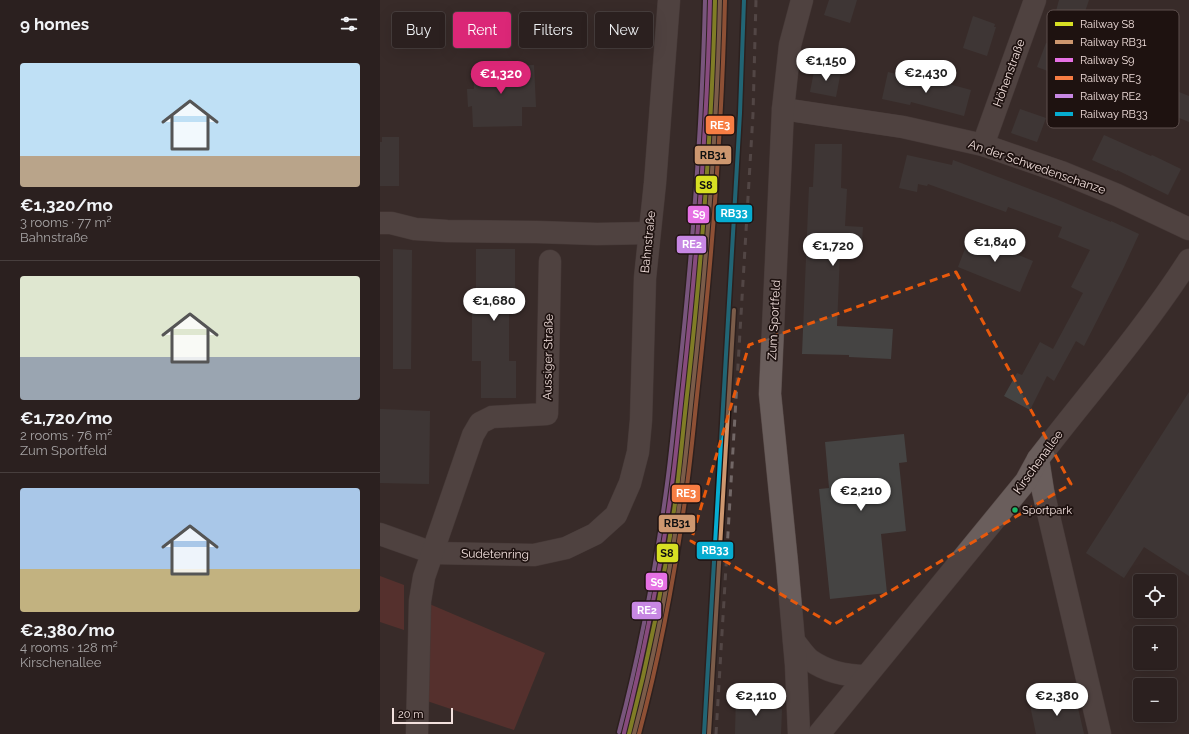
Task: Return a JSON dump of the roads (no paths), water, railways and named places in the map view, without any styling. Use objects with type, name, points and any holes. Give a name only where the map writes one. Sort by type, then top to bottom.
[{"type":"street","name":"Bahnstraße","points":[[630,484],[638,452],[641,420],[644,278],[655,175],[669,0]]},
{"type":"street","name":"Zum Sportfeld","points":[[799,734],[794,641],[770,394],[783,109],[790,44],[802,0]]},
{"type":"street","name":"Höhenstraße","points":[[983,145],[1035,0]]},
{"type":"street","name":"An der Schwedenschanze","points":[[783,109],[903,127],[983,145],[1061,172],[1117,195],[1189,229]]},
{"type":"street","points":[[380,223],[391,223],[415,229],[447,231],[597,234],[649,233]]},
{"type":"street","name":"Kirschenallee","points":[[819,734],[1026,481],[1038,459],[1145,323],[1189,260]]},
{"type":"street","name":"Aussiger Straße","points":[[433,552],[473,435],[480,423],[492,417],[548,414],[550,261]]},
{"type":"street","points":[[1038,459],[1042,491],[1100,734]]},
{"type":"street","name":"Sudetenring","points":[[380,534],[433,552],[534,555],[566,548],[595,534],[616,516],[630,484]]},
{"type":"street","points":[[417,734],[420,601],[424,577],[433,552]]},
{"type":"street","points":[[794,641],[810,660],[824,668],[836,673],[852,676],[866,676]]},
{"type":"railway","points":[[716,734],[753,114],[756,0]]},
{"type":"rail line","name":"RE2","points":[[619,732],[634,672],[646,612],[662,521],[669,465],[688,289],[696,193],[704,48],[705,0]]},
{"type":"rail line","name":"S9","points":[[624,733],[657,583],[674,466],[693,289],[701,193],[709,48],[710,0]]},
{"type":"rail line","name":"S8","points":[[629,734],[657,612],[677,489],[702,241],[709,145],[715,0]]},
{"type":"rail line","name":"RB31","points":[[634,734],[649,674],[661,614],[677,523],[684,467],[703,289],[711,193],[719,48],[720,0]]},
{"type":"rail line","name":"RE3","points":[[639,734],[654,674],[666,614],[682,523],[689,467],[708,290],[716,193],[724,48],[725,0]]},
{"type":"rail line","name":"RB33","points":[[704,734],[740,113],[744,0]]},
{"type":"rail line","name":"RB31","points":[[709,734],[734,310]]},
{"type":"place","name":"Sportpark","points":[[1015,510]]}]
